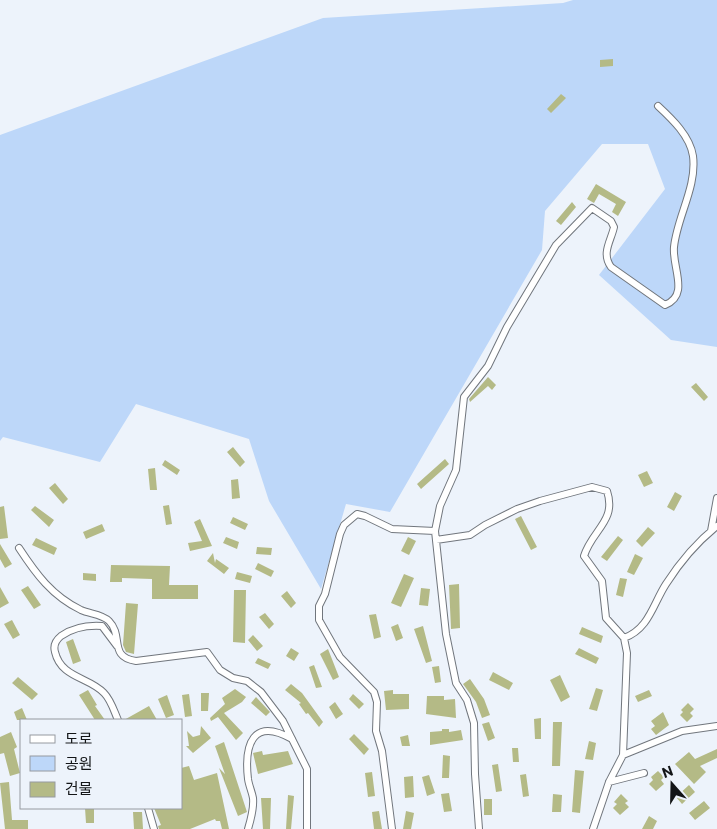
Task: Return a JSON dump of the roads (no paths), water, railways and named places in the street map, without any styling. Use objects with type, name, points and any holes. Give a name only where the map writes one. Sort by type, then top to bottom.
[{"type":"street","points":[[479,829],[474,723],[467,700],[456,683],[446,634],[435,531],[440,506],[456,470],[464,397],[488,366],[507,327],[556,245],[592,208],[611,221],[614,227],[606,252],[606,261],[611,267],[665,305],[672,302],[678,296],[679,289],[674,249],[677,230],[692,174],[693,155],[678,124],[658,106]]},
{"type":"street","points":[[436,540],[470,535],[517,509],[540,501],[592,487],[607,491],[611,502],[609,512],[587,547],[584,556],[602,581],[606,618],[624,638],[628,653],[623,755],[609,782],[593,829]]},
{"type":"street","points":[[624,638],[634,634],[646,622],[666,585],[699,540],[714,529],[717,498]]},
{"type":"street","points":[[392,829],[382,751],[376,731],[377,702],[374,692],[340,657],[319,620],[319,606],[340,534],[349,519],[357,514],[392,529],[435,531]]},
{"type":"street","points":[[19,548],[41,581],[57,596],[81,610],[103,617],[109,621],[115,629],[120,654],[126,660],[136,661],[207,652],[220,670],[233,678],[246,681],[261,692],[283,721],[307,768],[307,829]]},
{"type":"street","points":[[117,646],[102,626],[90,625],[67,632],[57,639],[54,646],[57,658],[68,672],[103,691],[109,698],[118,719]]},
{"type":"street","points":[[623,755],[682,731],[717,726]]},
{"type":"street","points":[[248,829],[253,799],[248,782],[247,765],[249,748],[254,736],[264,730],[273,729],[293,740]]},
{"type":"street","points":[[609,782],[644,773]]},
{"type":"street","points":[[148,809],[154,829]]}]
